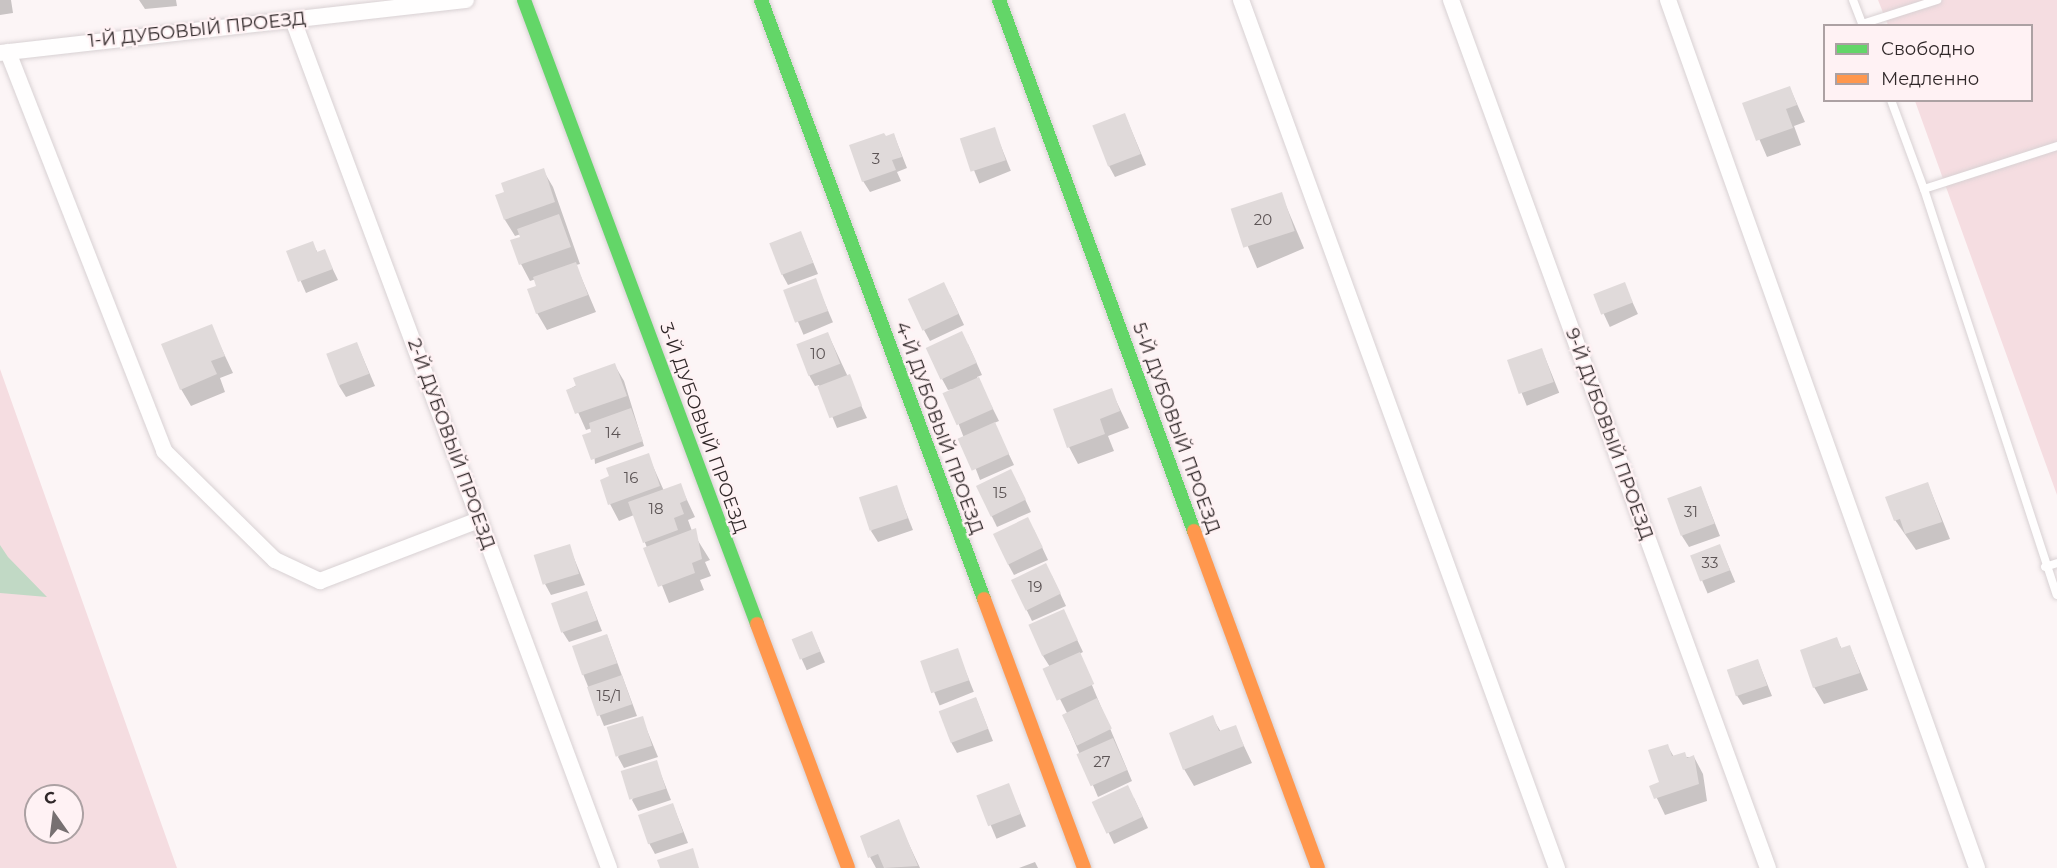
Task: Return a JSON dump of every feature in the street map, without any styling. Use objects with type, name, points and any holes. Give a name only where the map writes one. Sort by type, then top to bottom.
[{"type":"street","name":"1-Й ДУБОВЫЙ ПРОЕЗД","points":[[4,52],[466,0]]},
{"type":"street","name":"3-Й ДУБОВЫЙ ПРОЕЗД","points":[[524,0],[848,868]]},
{"type":"street","name":"4-Й ДУБОВЫЙ ПРОЕЗД","points":[[761,0],[1084,868]]},
{"type":"street","name":"5-Й ДУБОВЫЙ ПРОЕЗД","points":[[999,0],[1318,868]]},
{"type":"street","points":[[1241,0],[1557,868]]},
{"type":"street","name":"9-Й ДУБОВЫЙ ПРОЕЗД","points":[[1451,0],[1768,868]]},
{"type":"street","points":[[1668,0],[1977,868]]},
{"type":"street","name":"2-Й ДУБОВЫЙ ПРОЕЗД","points":[[293,20],[609,868]]},
{"type":"street","points":[[4,52],[164,451],[275,560],[320,581],[479,520]]},
{"type":"lane","points":[[1853,0],[1862,24]]},
{"type":"lane","points":[[1865,24],[1937,0]]},
{"type":"lane","points":[[1892,102],[1924,189],[2045,567],[2057,594]]},
{"type":"lane","points":[[1924,189],[2057,146]]},
{"type":"lane","points":[[2045,567],[2057,563]]},
{"type":"shaded area","points":[[1878,0],[2057,0],[2057,495],[1915,102],[2033,102],[2033,24],[1888,24]]},
{"type":"shaded area","points":[[0,369],[177,868],[0,868]]},
{"type":"shaded area","points":[[0,545],[8,557],[47,597],[0,593]]},
{"type":"building","points":[[1790,86],[1797,105],[1786,109],[1793,128],[1756,141],[1742,103]]},
{"type":"building","points":[[1125,113],[1141,154],[1108,167],[1092,126]]},
{"type":"building","points":[[995,127],[1006,160],[971,172],[960,138]]},
{"type":"building","points":[[884,133],[886,136],[894,133],[902,157],[892,160],[896,170],[862,182],[849,145]]},
{"type":"building","points":[[544,168],[555,202],[504,220],[495,195],[504,192],[501,183]]},
{"type":"building","points":[[1282,192],[1295,231],[1243,248],[1231,209]]},
{"type":"building","points":[[559,214],[571,247],[519,265],[510,240],[520,237],[517,229]]},
{"type":"building","points":[[801,231],[813,263],[781,275],[769,243]]},
{"type":"building","points":[[313,241],[317,252],[325,249],[333,269],[298,282],[286,251]]},
{"type":"building","points":[[576,262],[588,295],[536,314],[527,289],[536,286],[533,277]]},
{"type":"building","points":[[816,278],[828,311],[795,323],[783,290]]},
{"type":"building","points":[[944,282],[959,314],[923,331],[908,299]]},
{"type":"building","points":[[1625,282],[1633,303],[1601,315],[1593,294]]},
{"type":"building","points":[[212,324],[225,356],[211,361],[217,374],[180,390],[161,344]]},
{"type":"building","points":[[962,331],[977,363],[941,380],[926,348]]},
{"type":"building","points":[[828,332],[840,364],[808,376],[796,344]]},
{"type":"building","points":[[357,342],[369,374],[338,386],[326,354]]},
{"type":"building","points":[[1542,348],[1554,382],[1519,394],[1507,360]]},
{"type":"building","points":[[615,363],[627,396],[575,414],[566,390],[576,386],[573,378]]},
{"type":"building","points":[[850,374],[862,406],[830,418],[817,387]]},
{"type":"building","points":[[979,377],[993,409],[957,425],[942,393]]},
{"type":"building","points":[[1112,388],[1120,411],[1100,419],[1105,434],[1067,448],[1053,409]]},
{"type":"building","points":[[631,408],[643,441],[591,460],[582,435],[591,432],[589,423]]},
{"type":"building","points":[[995,422],[1009,454],[972,471],[958,439]]},
{"type":"building","points":[[649,453],[660,486],[608,505],[600,480],[609,476],[606,468]]},
{"type":"building","points":[[1011,469],[1026,500],[991,517],[976,486]]},
{"type":"building","points":[[1928,482],[1942,522],[1905,534],[1900,519],[1894,521],[1885,497]]},
{"type":"building","points":[[681,483],[687,500],[680,503],[684,514],[674,518],[678,530],[643,543],[628,502]]},
{"type":"building","points":[[897,485],[908,518],[870,531],[859,497]]},
{"type":"building","points":[[1701,486],[1715,524],[1681,536],[1667,498]]},
{"type":"building","points":[[1028,517],[1043,548],[1008,565],[993,534]]},
{"type":"building","points":[[696,528],[702,559],[692,563],[695,573],[658,587],[643,548]]},
{"type":"building","points":[[570,544],[579,574],[543,585],[534,555]]},
{"type":"building","points":[[1720,544],[1730,570],[1700,582],[1690,555]]},
{"type":"building","points":[[1046,563],[1061,594],[1026,611],[1011,580]]},
{"type":"building","points":[[587,591],[597,620],[561,633],[551,603]]},
{"type":"building","points":[[1064,609],[1078,640],[1042,656],[1028,625]]},
{"type":"building","points":[[812,631],[820,651],[800,660],[792,639]]},
{"type":"building","points":[[607,634],[617,663],[582,675],[572,646]]},
{"type":"building","points":[[1837,637],[1841,648],[1850,645],[1860,673],[1813,688],[1800,650]]},
{"type":"building","points":[[958,648],[969,680],[931,693],[920,661]]},
{"type":"building","points":[[1080,652],[1094,684],[1057,701],[1043,669]]},
{"type":"building","points":[[1758,659],[1767,685],[1736,696],[1727,670]]},
{"type":"building","points":[[622,675],[632,704],[597,716],[587,687]]},
{"type":"building","points":[[976,697],[988,729],[951,743],[939,711]]},
{"type":"building","points":[[1097,698],[1112,729],[1077,746],[1062,715]]},
{"type":"building","points":[[1213,715],[1219,731],[1236,725],[1244,746],[1183,770],[1169,733]]},
{"type":"building","points":[[643,716],[652,746],[616,757],[607,727]]},
{"type":"building","points":[[1113,738],[1127,770],[1091,786],[1076,754]]},
{"type":"building","points":[[1668,744],[1672,756],[1685,752],[1687,758],[1694,755],[1699,784],[1654,799],[1649,786],[1659,782],[1648,750]]},
{"type":"building","points":[[657,760],[666,789],[629,800],[621,771]]},
{"type":"building","points":[[1009,783],[1021,814],[988,826],[976,796]]},
{"type":"building","points":[[1128,785],[1143,817],[1107,834],[1092,802]]},
{"type":"building","points":[[673,803],[683,832],[648,844],[638,815]]},
{"type":"building","points":[[899,819],[918,866],[884,868],[878,854],[868,858],[860,836]]},
{"type":"building","points":[[693,848],[699,868],[660,868],[657,860]]},
{"type":"traffic: fast","points":[[524,0],[757,624]]},
{"type":"traffic: fast","points":[[761,0],[984,599]]},
{"type":"traffic: fast","points":[[999,0],[1194,531]]},
{"type":"traffic: slow","points":[[1194,531],[1318,868]]},
{"type":"traffic: slow","points":[[984,599],[1084,868]]},
{"type":"traffic: slow","points":[[757,624],[848,868]]}]
